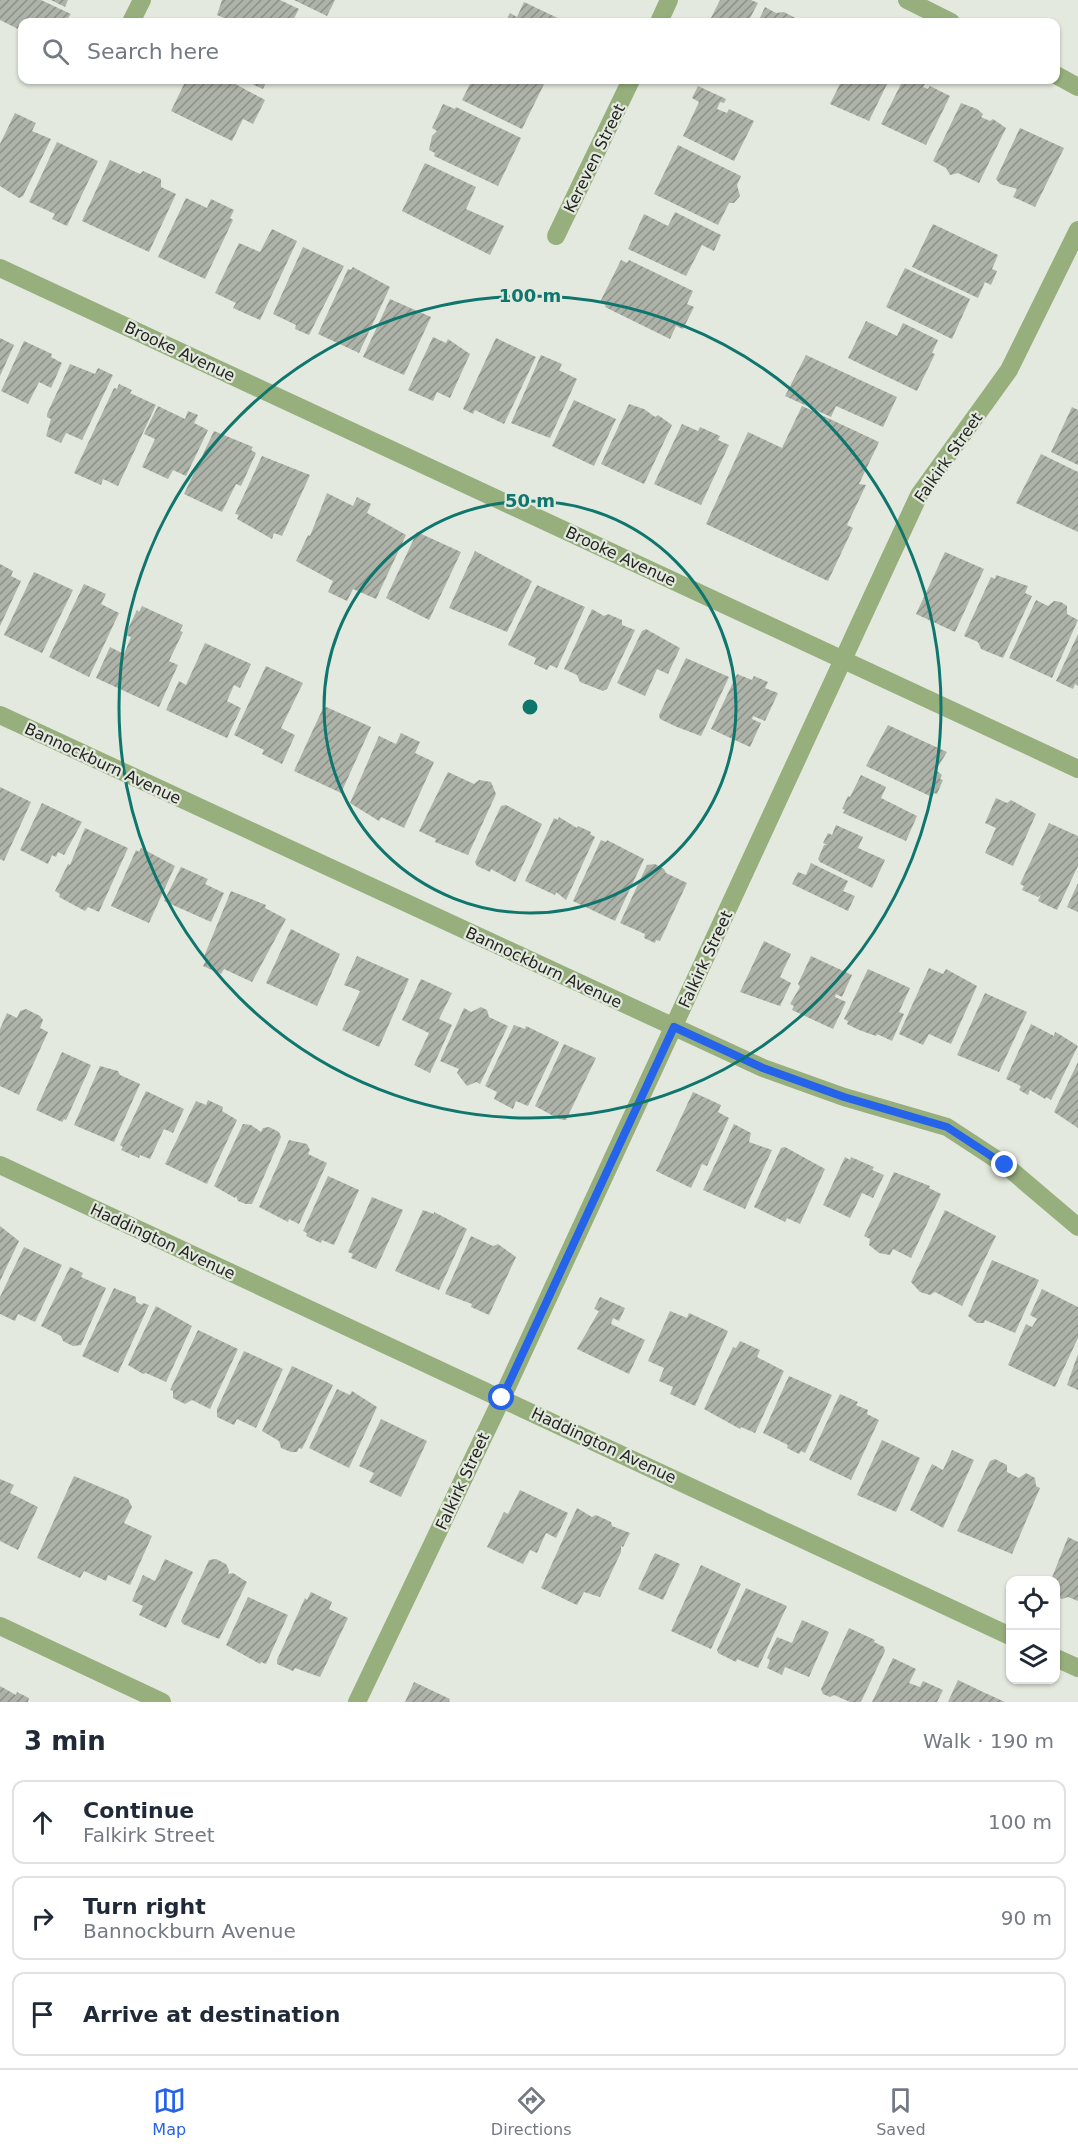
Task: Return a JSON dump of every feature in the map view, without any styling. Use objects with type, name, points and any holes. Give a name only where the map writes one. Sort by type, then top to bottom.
[{"type":"street","points":[[133,18],[142,0]]},
{"type":"street","points":[[661,18],[669,0]]},
{"type":"street","points":[[907,0],[943,18]]},
{"type":"street","points":[[1060,77],[1078,87]]},
{"type":"street","name":"Kereven Street","points":[[556,236],[629,84]]},
{"type":"street","name":"Falkirk Street","points":[[357,1702],[502,1398],[920,495],[1009,370],[1078,230]]},
{"type":"street","name":"Brooke Avenue","points":[[0,268],[1078,769]]},
{"type":"street","name":"Bannockburn Avenue","points":[[0,715],[763,1068],[834,1094],[947,1127],[1005,1165],[1078,1227]]},
{"type":"street","name":"Haddington Avenue","points":[[0,1165],[1006,1634]]},
{"type":"street","points":[[0,1626],[162,1702]]},
{"type":"street","points":[[1060,1660],[1078,1668]]},
{"type":"building","points":[[0,0],[41,0],[71,14],[68,18],[18,18],[18,29],[0,20]]},
{"type":"building","points":[[51,0],[68,0],[65,7]]},
{"type":"building","points":[[222,0],[280,0],[299,9],[294,18],[224,18],[217,15]]},
{"type":"building","points":[[294,0],[335,0],[327,16]]},
{"type":"building","points":[[720,0],[751,0],[758,3],[750,18],[711,18]]},
{"type":"building","points":[[524,2],[558,18],[507,18],[510,13],[517,17]]},
{"type":"building","points":[[765,7],[776,13],[784,12],[795,18],[760,18]]},
{"type":"building","points":[[184,84],[235,84],[265,100],[253,124],[243,119],[232,141],[171,111]]},
{"type":"building","points":[[252,84],[265,84],[263,89]]},
{"type":"building","points":[[470,84],[544,84],[522,129],[462,100]]},
{"type":"building","points":[[840,84],[887,84],[869,121],[830,104]]},
{"type":"building","points":[[901,84],[925,84],[923,87],[928,89],[930,86],[950,96],[926,145],[881,124]]},
{"type":"building","points":[[698,86],[726,99],[724,103],[720,102],[717,109],[727,113],[729,109],[754,121],[734,161],[683,136],[699,102],[692,98]]},
{"type":"building","points":[[961,103],[977,109],[983,114],[981,117],[990,121],[993,119],[1006,128],[979,183],[958,173],[950,175],[946,168],[933,161]]},
{"type":"building","points":[[443,104],[455,109],[456,107],[521,138],[498,186],[434,156],[435,153],[429,150],[432,136],[437,131],[432,128]]},
{"type":"building","points":[[15,113],[36,123],[32,131],[51,139],[23,196],[19,198],[0,186],[0,144]]},
{"type":"building","points":[[1020,128],[1064,148],[1035,207],[1013,197],[1017,189],[1000,184],[996,179]]},
{"type":"building","points":[[57,142],[98,161],[67,226],[52,219],[55,214],[29,202]]},
{"type":"building","points":[[678,145],[741,176],[737,185],[740,196],[734,203],[729,203],[718,225],[654,194]]},
{"type":"building","points":[[110,160],[140,174],[143,171],[161,179],[161,187],[176,194],[149,252],[82,221]]},
{"type":"building","points":[[425,163],[476,187],[466,209],[504,226],[490,255],[402,211]]},
{"type":"building","points":[[186,198],[207,208],[211,199],[234,210],[230,218],[233,220],[205,279],[158,257]]},
{"type":"building","points":[[675,212],[721,235],[714,251],[702,245],[686,276],[628,249],[644,214],[668,226]]},
{"type":"building","points":[[933,224],[998,255],[992,269],[997,271],[991,285],[985,282],[978,298],[912,267]]},
{"type":"building","points":[[272,229],[297,241],[260,320],[233,308],[236,303],[215,293],[239,243],[260,252]]},
{"type":"building","points":[[303,247],[344,266],[309,335],[295,329],[296,325],[273,314]]},
{"type":"building","points":[[621,260],[627,263],[629,260],[693,291],[687,304],[694,307],[683,329],[676,326],[670,339],[605,307],[606,305],[600,302]]},
{"type":"building","points":[[353,267],[390,287],[359,353],[318,334],[348,269],[351,270]]},
{"type":"building","points":[[905,268],[970,299],[952,339],[886,307]]},
{"type":"building","points":[[390,299],[431,317],[404,375],[363,357]]},
{"type":"building","points":[[866,321],[897,336],[903,323],[938,340],[932,353],[935,354],[917,391],[848,358]]},
{"type":"building","points":[[433,337],[446,343],[448,339],[470,354],[450,398],[437,392],[433,401],[408,390]]},
{"type":"building","points":[[0,338],[14,345],[0,376]]},
{"type":"building","points":[[496,338],[536,357],[504,424],[475,410],[473,414],[463,409]]},
{"type":"building","points":[[24,341],[52,354],[51,357],[62,363],[51,388],[39,382],[28,404],[1,391]]},
{"type":"building","points":[[541,355],[562,364],[559,370],[577,379],[550,438],[511,423]]},
{"type":"building","points":[[806,355],[897,397],[883,427],[836,406],[831,417],[785,396]]},
{"type":"building","points":[[70,364],[95,374],[98,368],[113,375],[82,440],[66,433],[61,443],[46,436],[51,419],[47,417],[47,414]]},
{"type":"building","points":[[119,384],[132,390],[130,393],[156,405],[118,486],[103,479],[101,485],[74,473],[114,388],[117,389]]},
{"type":"building","points":[[574,400],[616,419],[594,466],[552,446]]},
{"type":"building","points":[[629,404],[644,409],[655,417],[658,415],[672,425],[644,484],[601,464]]},
{"type":"building","points":[[158,406],[185,419],[188,411],[198,415],[194,423],[208,430],[186,476],[173,470],[168,479],[142,467],[155,439],[144,434]]},
{"type":"building","points":[[802,406],[879,442],[859,484],[866,485],[847,525],[853,528],[828,581],[706,524],[748,432],[782,448]]},
{"type":"building","points":[[1072,407],[1078,410],[1078,465],[1051,452]]},
{"type":"building","points":[[682,424],[698,431],[700,427],[720,436],[718,440],[729,445],[701,505],[654,484]]},
{"type":"building","points":[[214,431],[253,447],[251,450],[256,453],[241,486],[236,484],[222,512],[184,494]]},
{"type":"building","points":[[1041,454],[1078,472],[1078,532],[1016,503]]},
{"type":"building","points":[[262,456],[310,475],[282,536],[274,533],[272,539],[237,519],[239,515],[235,514]]},
{"type":"building","points":[[327,493],[353,506],[357,497],[371,504],[367,513],[406,535],[376,599],[353,589],[347,601],[328,592],[333,581],[296,561],[308,535],[310,536]]},
{"type":"building","points":[[417,532],[461,552],[429,620],[386,598]]},
{"type":"building","points":[[475,551],[532,581],[507,632],[449,608]]},
{"type":"building","points":[[945,552],[984,569],[955,632],[916,614]]},
{"type":"building","points":[[0,564],[13,571],[11,576],[21,581],[0,626]]},
{"type":"building","points":[[34,572],[73,590],[42,653],[4,635]]},
{"type":"building","points":[[996,575],[1028,586],[1025,593],[1032,596],[1003,658],[981,649],[978,642],[964,636],[991,577],[995,579]]},
{"type":"building","points":[[84,584],[106,594],[101,604],[119,613],[89,677],[49,657]]},
{"type":"building","points":[[537,585],[585,607],[557,668],[550,665],[547,670],[534,664],[536,658],[508,645]]},
{"type":"building","points":[[1036,600],[1048,606],[1054,601],[1061,602],[1067,606],[1067,614],[1078,620],[1052,678],[1009,658]]},
{"type":"building","points":[[142,606],[183,625],[180,631],[183,632],[169,661],[178,665],[159,707],[96,678],[110,647],[124,654],[131,637],[125,635],[137,610],[139,612]]},
{"type":"building","points":[[592,609],[604,616],[608,614],[622,620],[622,625],[635,630],[607,689],[603,691],[580,682],[577,675],[564,669]]},
{"type":"building","points":[[646,629],[680,648],[668,674],[657,669],[645,696],[617,683],[642,631]]},
{"type":"building","points":[[1078,634],[1078,686],[1075,684],[1073,689],[1056,681]]},
{"type":"building","points":[[205,643],[251,664],[240,688],[234,685],[227,701],[241,708],[227,738],[166,710],[179,681],[186,685]]},
{"type":"building","points":[[686,658],[729,677],[701,736],[660,719],[659,715]]},
{"type":"building","points":[[266,666],[303,683],[281,728],[295,735],[282,764],[262,754],[264,750],[234,735]]},
{"type":"building","points":[[737,674],[752,680],[754,676],[768,682],[765,688],[778,693],[765,721],[753,716],[752,719],[761,723],[750,747],[711,729]]},
{"type":"building","points":[[324,706],[371,727],[341,793],[294,771]]},
{"type":"building","points":[[888,725],[947,752],[936,770],[942,775],[940,779],[943,780],[937,794],[934,793],[932,797],[866,766]]},
{"type":"building","points":[[401,733],[420,742],[415,753],[434,762],[404,828],[381,817],[379,821],[350,803],[379,736],[396,744]]},
{"type":"building","points":[[448,772],[474,784],[479,780],[491,782],[496,794],[468,855],[435,842],[436,839],[419,831]]},
{"type":"building","points":[[861,775],[886,787],[881,798],[917,816],[906,841],[843,813],[845,810],[842,809],[848,796],[850,797]]},
{"type":"building","points":[[0,787],[31,802],[4,861],[0,859]]},
{"type":"building","points":[[996,798],[1007,803],[1011,800],[1036,814],[1013,866],[985,853],[996,828],[985,823]]},
{"type":"building","points":[[42,803],[82,822],[64,855],[58,852],[56,857],[52,855],[48,864],[20,850]]},
{"type":"building","points":[[506,805],[542,824],[515,882],[491,869],[490,872],[477,866],[475,862],[501,806]]},
{"type":"building","points":[[559,817],[577,828],[578,826],[591,832],[590,834],[595,837],[566,900],[556,892],[555,895],[525,881],[554,818],[558,820]]},
{"type":"building","points":[[1049,823],[1078,836],[1078,866],[1057,910],[1038,901],[1041,894],[1038,897],[1022,890],[1024,886],[1020,884]]},
{"type":"building","points":[[836,825],[863,837],[858,848],[885,860],[872,888],[818,859],[824,845],[827,845],[823,843],[828,833],[832,835]]},
{"type":"building","points":[[85,828],[128,848],[99,912],[88,907],[85,911],[59,897],[60,894],[55,891],[68,864],[70,865]]},
{"type":"building","points":[[601,840],[606,842],[607,840],[644,859],[615,921],[573,901]]},
{"type":"building","points":[[141,848],[175,866],[149,923],[111,906],[136,850],[139,852]]},
{"type":"building","points":[[811,863],[848,881],[843,891],[855,896],[848,911],[792,884],[798,872],[806,875]]},
{"type":"building","points":[[655,864],[664,869],[666,873],[687,883],[660,941],[656,940],[655,943],[644,938],[645,934],[620,923],[647,865]]},
{"type":"building","points":[[181,867],[208,879],[205,884],[224,893],[211,922],[164,901]]},
{"type":"building","points":[[1078,883],[1078,912],[1067,907]]},
{"type":"building","points":[[231,891],[266,905],[265,908],[286,919],[252,982],[224,969],[221,974],[203,966],[206,960],[203,959]]},
{"type":"building","points":[[291,929],[340,954],[317,1006],[266,983]]},
{"type":"building","points":[[764,941],[791,954],[780,977],[791,983],[780,1006],[740,992]]},
{"type":"building","points":[[357,956],[409,979],[379,1047],[342,1030],[360,991],[344,985]]},
{"type":"building","points":[[811,956],[852,975],[842,997],[836,994],[835,997],[846,1002],[833,1029],[792,1010],[794,1006],[790,1004],[800,987],[798,984]]},
{"type":"building","points":[[929,968],[943,974],[946,969],[977,986],[951,1044],[929,1034],[923,1045],[899,1034]]},
{"type":"building","points":[[868,969],[910,988],[899,1012],[904,1014],[892,1041],[877,1034],[876,1036],[859,1030],[847,1024],[848,1021],[844,1019]]},
{"type":"building","points":[[421,979],[452,993],[439,1019],[452,1025],[430,1073],[414,1065],[429,1033],[402,1020]]},
{"type":"building","points":[[985,993],[1027,1012],[999,1072],[957,1055]]},
{"type":"building","points":[[481,1007],[487,1010],[489,1017],[508,1026],[480,1084],[476,1082],[467,1086],[457,1073],[459,1069],[440,1061],[464,1008],[471,1012]]},
{"type":"building","points":[[26,1009],[40,1016],[43,1020],[40,1028],[48,1032],[19,1095],[0,1086],[0,1029],[7,1013],[17,1018],[20,1011]]},
{"type":"building","points":[[1031,1024],[1054,1036],[1055,1032],[1078,1046],[1051,1100],[1030,1090],[1028,1095],[1019,1090],[1021,1086],[1006,1079]]},
{"type":"building","points":[[514,1025],[525,1029],[526,1026],[559,1042],[528,1106],[516,1101],[513,1109],[494,1099],[497,1092],[485,1086]]},
{"type":"building","points":[[564,1044],[596,1058],[566,1120],[559,1119],[535,1106]]},
{"type":"building","points":[[62,1052],[91,1065],[66,1120],[62,1122],[36,1110]]},
{"type":"building","points":[[1078,1062],[1078,1128],[1054,1112]]},
{"type":"building","points":[[100,1066],[118,1071],[120,1075],[140,1084],[114,1142],[74,1125]]},
{"type":"building","points":[[146,1091],[184,1109],[173,1133],[164,1129],[150,1159],[140,1155],[139,1158],[121,1150],[123,1147],[120,1145]]},
{"type":"building","points":[[693,1092],[721,1105],[718,1112],[729,1118],[707,1166],[702,1164],[691,1188],[656,1171]]},
{"type":"building","points":[[208,1100],[223,1107],[222,1111],[237,1120],[207,1184],[165,1164],[196,1101],[206,1105]]},
{"type":"building","points":[[243,1124],[251,1125],[261,1132],[263,1128],[269,1127],[279,1132],[281,1137],[252,1204],[238,1201],[236,1196],[235,1198],[214,1186]]},
{"type":"building","points":[[734,1124],[751,1133],[749,1142],[772,1150],[745,1209],[703,1190]]},
{"type":"building","points":[[289,1140],[307,1144],[310,1150],[308,1154],[327,1163],[299,1224],[289,1219],[288,1222],[259,1207]]},
{"type":"building","points":[[785,1147],[825,1169],[800,1224],[787,1218],[785,1222],[754,1207],[781,1148]]},
{"type":"building","points":[[845,1157],[850,1160],[851,1157],[874,1167],[872,1170],[884,1175],[873,1198],[862,1193],[850,1218],[823,1205]]},
{"type":"building","points":[[894,1172],[930,1186],[929,1188],[941,1194],[911,1258],[893,1249],[890,1255],[879,1253],[869,1245],[870,1239],[864,1236]]},
{"type":"building","points":[[328,1176],[359,1190],[334,1245],[322,1240],[321,1243],[306,1236],[307,1233],[303,1231]]},
{"type":"building","points":[[372,1197],[403,1210],[376,1269],[351,1258],[353,1254],[348,1252]]},
{"type":"building","points":[[423,1210],[434,1214],[434,1212],[467,1229],[439,1290],[395,1271]]},
{"type":"building","points":[[945,1210],[996,1236],[962,1306],[935,1292],[930,1295],[920,1292],[911,1282]]},
{"type":"building","points":[[0,1226],[19,1241],[0,1281]]},
{"type":"building","points":[[471,1236],[493,1246],[498,1244],[516,1257],[489,1315],[471,1307],[472,1304],[445,1294]]},
{"type":"building","points":[[24,1247],[62,1265],[35,1322],[18,1314],[15,1321],[0,1314],[0,1297]]},
{"type":"building","points":[[992,1260],[1039,1280],[1015,1333],[985,1320],[984,1323],[977,1323],[968,1316]]},
{"type":"building","points":[[70,1267],[83,1273],[81,1277],[106,1288],[81,1345],[73,1346],[63,1341],[61,1336],[41,1326]]},
{"type":"building","points":[[114,1288],[136,1297],[136,1302],[142,1305],[143,1303],[149,1305],[118,1373],[82,1356]]},
{"type":"building","points":[[1042,1289],[1078,1307],[1078,1338],[1055,1387],[1008,1365],[1026,1324],[1032,1327],[1037,1319],[1030,1315]]},
{"type":"building","points":[[600,1297],[625,1308],[619,1321],[613,1318],[611,1324],[645,1340],[629,1374],[577,1349],[599,1311],[594,1309]]},
{"type":"building","points":[[156,1306],[192,1326],[166,1382],[146,1373],[143,1374],[128,1365]]},
{"type":"building","points":[[670,1311],[687,1318],[689,1313],[728,1331],[695,1406],[670,1394],[673,1387],[659,1381],[664,1368],[648,1361]]},
{"type":"building","points":[[198,1330],[238,1349],[210,1409],[192,1400],[185,1404],[173,1398],[173,1391],[170,1390]]},
{"type":"building","points":[[740,1341],[760,1350],[757,1357],[784,1371],[755,1433],[741,1427],[740,1429],[704,1409],[733,1347],[736,1348]]},
{"type":"building","points":[[244,1351],[283,1369],[256,1428],[237,1419],[234,1425],[217,1417],[217,1409]]},
{"type":"building","points":[[1078,1354],[1078,1390],[1067,1385]]},
{"type":"building","points":[[292,1366],[333,1385],[302,1449],[299,1448],[297,1452],[281,1448],[279,1441],[262,1431]]},
{"type":"building","points":[[789,1376],[832,1395],[805,1453],[801,1451],[799,1454],[787,1448],[788,1445],[763,1433]]},
{"type":"building","points":[[337,1389],[350,1395],[352,1391],[377,1407],[349,1468],[309,1448]]},
{"type":"building","points":[[840,1394],[858,1402],[856,1405],[868,1410],[867,1414],[879,1420],[851,1480],[809,1460]]},
{"type":"building","points":[[381,1419],[427,1441],[401,1497],[369,1482],[374,1473],[359,1466]]},
{"type":"building","points":[[882,1440],[920,1458],[896,1512],[857,1495]]},
{"type":"building","points":[[952,1450],[974,1460],[943,1528],[910,1510],[932,1464],[943,1470]]},
{"type":"building","points":[[995,1459],[1007,1465],[1007,1472],[1019,1478],[1026,1473],[1035,1478],[1036,1486],[1040,1488],[1012,1554],[957,1531],[990,1461]]},
{"type":"building","points":[[74,1476],[128,1499],[132,1507],[124,1523],[152,1536],[130,1585],[108,1575],[106,1581],[84,1571],[80,1578],[37,1558]]},
{"type":"building","points":[[0,1479],[14,1485],[10,1493],[38,1507],[18,1550],[0,1541]]},
{"type":"building","points":[[520,1490],[568,1513],[556,1538],[546,1533],[537,1553],[530,1550],[523,1564],[487,1547],[504,1512],[508,1514]]},
{"type":"building","points":[[577,1508],[592,1517],[596,1515],[611,1522],[612,1526],[630,1533],[623,1547],[621,1546],[621,1552],[600,1597],[584,1592],[577,1605],[541,1588]]},
{"type":"building","points":[[1068,1537],[1078,1542],[1078,1601],[1068,1597],[1060,1598],[1060,1576],[1053,1576]]},
{"type":"building","points":[[655,1553],[680,1564],[663,1600],[638,1589]]},
{"type":"building","points":[[165,1559],[193,1572],[166,1628],[139,1615],[143,1606],[132,1601],[143,1575],[155,1581]]},
{"type":"building","points":[[216,1559],[226,1564],[228,1574],[233,1573],[247,1582],[219,1639],[183,1624],[181,1621],[209,1560]]},
{"type":"building","points":[[701,1565],[741,1584],[711,1649],[671,1631]]},
{"type":"building","points":[[746,1588],[787,1606],[758,1668],[737,1659],[736,1662],[718,1653],[717,1650]]},
{"type":"building","points":[[311,1592],[332,1602],[329,1609],[348,1618],[320,1677],[295,1668],[293,1671],[277,1664],[305,1598],[307,1600]]},
{"type":"building","points":[[248,1597],[288,1615],[266,1664],[261,1662],[260,1664],[226,1645]]},
{"type":"building","points":[[802,1620],[829,1632],[809,1677],[785,1667],[782,1675],[767,1668],[770,1660],[767,1658],[777,1637],[792,1643]]},
{"type":"building","points":[[849,1628],[875,1640],[874,1642],[884,1647],[885,1651],[861,1702],[850,1702],[834,1695],[830,1697],[823,1694],[821,1689]]},
{"type":"building","points":[[893,1658],[916,1669],[909,1683],[920,1687],[923,1681],[943,1690],[937,1702],[872,1702]]},
{"type":"building","points":[[958,1680],[983,1692],[1005,1702],[948,1702]]},
{"type":"building","points":[[414,1682],[450,1699],[449,1702],[405,1702]]},
{"type":"building","points":[[0,1686],[16,1695],[17,1692],[29,1698],[28,1702],[0,1702]]},
{"type":"route","points":[[502,1398],[674,1027],[763,1068],[844,1097],[947,1127],[1005,1165]]}]
